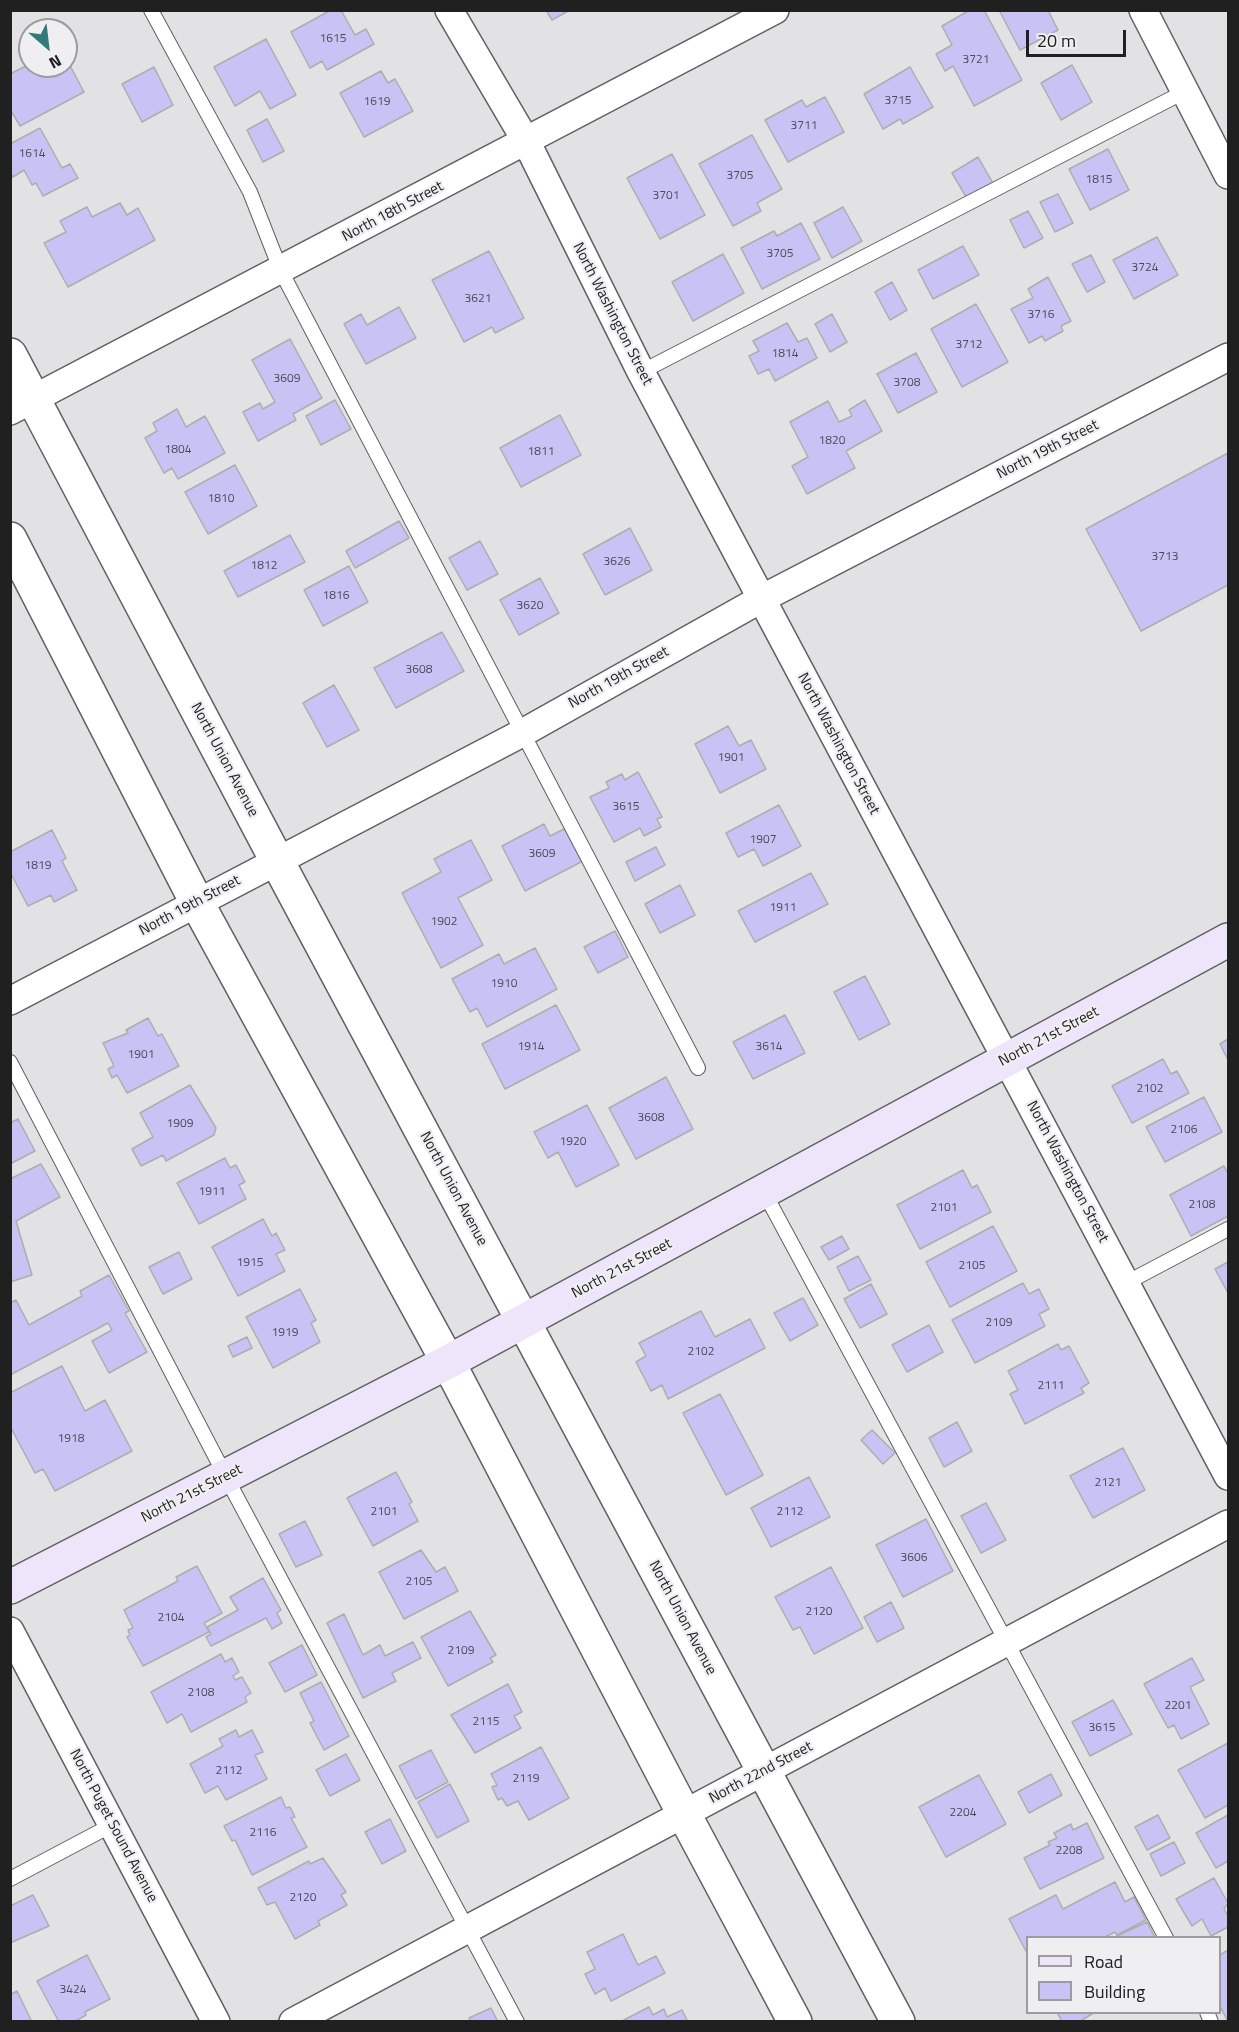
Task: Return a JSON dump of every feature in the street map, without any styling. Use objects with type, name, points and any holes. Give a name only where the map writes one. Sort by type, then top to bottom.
[{"type":"main road","name":"North 21st Street","points":[[10,1587],[524,1322],[1228,940]]},
{"type":"street","name":"North Washington Street","points":[[449,10],[526,141],[641,372],[1228,1476]]},
{"type":"street","name":"North 18th Street","points":[[22,405],[775,10]]},
{"type":"street","points":[[1143,10],[1228,175]]},
{"type":"street","name":"North Union Avenue","points":[[10,355],[22,405],[276,859],[898,2022]]},
{"type":"street","name":"North 19th Street","points":[[10,1001],[276,859],[524,732],[761,599],[1228,357]]},
{"type":"street","points":[[10,539],[196,903],[448,1362],[795,2022]]},
{"type":"street","name":"North 22nd Street","points":[[293,2022],[1228,1524]]},
{"type":"street","name":"North Puget Sound Avenue","points":[[10,1631],[216,2022]]},
{"type":"lane","points":[[151,10],[250,192],[281,271],[698,1068]]},
{"type":"lane","points":[[641,372],[1184,92]]},
{"type":"lane","points":[[10,1062],[226,1477],[517,2022]]},
{"type":"lane","points":[[764,1192],[1165,1936]]},
{"type":"lane","points":[[1126,1283],[1228,1229]]},
{"type":"lane","points":[[10,1879],[112,1825]]},
{"type":"building","points":[[331,10],[341,10],[355,35],[366,29],[374,44],[327,70],[322,61],[310,68],[291,32]]},
{"type":"building","points":[[546,10],[570,10],[552,20]]},
{"type":"building","points":[[970,10],[984,10],[1022,80],[974,106],[953,66],[945,71],[936,54],[952,45],[942,26]]},
{"type":"building","points":[[999,10],[1048,10],[1058,30],[1020,50]]},
{"type":"building","points":[[266,39],[296,95],[270,109],[260,91],[235,106],[214,67]]},
{"type":"building","points":[[1072,65],[1092,102],[1061,120],[1041,83]]},
{"type":"building","points":[[154,67],[173,105],[142,122],[122,84]]},
{"type":"building","points":[[910,67],[933,107],[903,124],[900,119],[883,129],[864,94]]},
{"type":"building","points":[[18,70],[18,78],[77,78],[84,92],[20,126],[10,109],[10,74]]},
{"type":"building","points":[[381,71],[388,83],[395,79],[413,111],[364,137],[340,93]]},
{"type":"building","points":[[825,97],[844,132],[788,162],[765,120],[802,100],[806,107]]},
{"type":"building","points":[[267,119],[284,151],[263,162],[247,130]]},
{"type":"building","points":[[40,128],[62,168],[70,164],[78,178],[43,196],[36,183],[32,185],[24,170],[13,177],[10,172],[10,144]]},
{"type":"building","points":[[752,135],[782,189],[757,203],[761,211],[733,226],[699,164]]},
{"type":"building","points":[[1108,149],[1129,190],[1090,210],[1069,169]]},
{"type":"building","points":[[672,154],[705,215],[660,239],[627,178]]},
{"type":"building","points":[[978,157],[994,185],[968,200],[952,173]]},
{"type":"building","points":[[1058,194],[1073,223],[1055,232],[1040,202]]},
{"type":"building","points":[[120,203],[127,215],[138,208],[155,240],[68,287],[44,243],[66,232],[60,221],[87,207],[92,217]]},
{"type":"building","points":[[843,207],[862,241],[832,258],[814,223]]},
{"type":"building","points":[[1028,211],[1043,238],[1024,248],[1010,220]]},
{"type":"building","points":[[801,223],[820,259],[762,289],[741,248],[774,231],[777,236]]},
{"type":"building","points":[[1157,237],[1178,275],[1134,299],[1113,260]]},
{"type":"building","points":[[963,246],[979,275],[933,299],[918,270]]},
{"type":"building","points":[[489,251],[524,318],[495,333],[492,327],[464,342],[432,280]]},
{"type":"building","points":[[723,254],[744,293],[693,321],[672,282]]},
{"type":"building","points":[[1091,255],[1105,282],[1087,292],[1072,264]]},
{"type":"building","points":[[1048,277],[1071,321],[1061,326],[1063,331],[1045,341],[1042,336],[1029,343],[1011,309],[1033,298],[1028,289]]},
{"type":"building","points":[[892,282],[907,310],[890,320],[875,292]]},
{"type":"building","points":[[976,304],[1008,362],[962,387],[931,329]]},
{"type":"building","points":[[399,307],[416,338],[366,364],[344,324],[361,314],[367,325]]},
{"type":"building","points":[[832,314],[847,342],[830,352],[815,324]]},
{"type":"building","points":[[787,323],[798,342],[807,338],[817,358],[775,381],[769,369],[758,374],[749,356],[759,351],[753,341]]},
{"type":"building","points":[[290,339],[322,398],[293,414],[296,420],[258,441],[243,412],[260,403],[263,409],[275,402],[252,360]]},
{"type":"building","points":[[916,353],[937,392],[898,413],[877,374]]},
{"type":"building","points":[[335,400],[351,429],[321,445],[306,416]]},
{"type":"building","points":[[865,400],[882,431],[846,451],[855,468],[807,494],[792,466],[808,457],[790,422],[828,401],[839,422],[852,416],[849,410]]},
{"type":"building","points":[[177,409],[186,427],[205,416],[225,453],[178,479],[172,468],[164,473],[145,438],[157,431],[153,423]]},
{"type":"building","points":[[560,415],[581,455],[521,487],[500,448]]},
{"type":"building","points":[[1228,453],[1228,585],[1141,631],[1086,529]]},
{"type":"building","points":[[235,465],[257,506],[208,534],[185,492]]},
{"type":"building","points":[[399,521],[409,538],[355,568],[346,551]]},
{"type":"building","points":[[630,528],[652,570],[605,595],[583,554]]},
{"type":"building","points":[[290,535],[305,562],[238,597],[224,571]]},
{"type":"building","points":[[480,541],[498,574],[467,590],[449,558]]},
{"type":"building","points":[[349,566],[368,602],[323,626],[304,590]]},
{"type":"building","points":[[540,578],[559,613],[519,635],[500,600]]},
{"type":"building","points":[[442,632],[464,671],[396,708],[374,668]]},
{"type":"building","points":[[334,685],[359,730],[327,747],[303,703]]},
{"type":"building","points":[[728,726],[739,746],[751,740],[766,769],[720,793],[695,744]]},
{"type":"building","points":[[638,772],[662,817],[657,819],[661,827],[644,836],[640,828],[614,842],[590,797],[609,788],[606,782],[622,774],[625,780]]},
{"type":"building","points":[[779,805],[801,846],[763,866],[754,849],[738,857],[726,833]]},
{"type":"building","points":[[544,824],[550,836],[566,828],[583,861],[525,891],[502,846]]},
{"type":"building","points":[[52,830],[66,858],[62,861],[77,890],[54,902],[51,895],[28,906],[10,872],[10,852]]},
{"type":"building","points":[[471,840],[492,880],[458,898],[483,945],[441,968],[402,893],[441,872],[434,859]]},
{"type":"building","points":[[656,847],[665,865],[635,881],[626,862]]},
{"type":"building","points":[[811,873],[828,904],[755,942],[738,911]]},
{"type":"building","points":[[680,885],[695,915],[660,933],[645,904]]},
{"type":"building","points":[[615,931],[628,957],[598,973],[584,947]]},
{"type":"building","points":[[535,948],[557,989],[487,1027],[477,1008],[470,1012],[452,979],[499,954],[504,964]]},
{"type":"building","points":[[865,976],[890,1024],[859,1040],[834,992]]},
{"type":"building","points":[[556,1005],[580,1050],[505,1089],[482,1044]]},
{"type":"building","points":[[785,1015],[805,1053],[753,1079],[733,1042]]},
{"type":"building","points":[[148,1018],[158,1036],[162,1034],[179,1066],[127,1093],[117,1075],[112,1078],[108,1069],[114,1066],[103,1043],[128,1033],[126,1030]]},
{"type":"building","points":[[1228,1039],[1228,1060],[1220,1044]]},
{"type":"building","points":[[1163,1059],[1171,1074],[1177,1071],[1189,1093],[1132,1123],[1112,1086]]},
{"type":"building","points":[[666,1077],[693,1129],[636,1159],[609,1108]]},
{"type":"building","points":[[190,1085],[216,1128],[214,1135],[166,1161],[163,1155],[141,1166],[132,1149],[153,1137],[140,1113]]},
{"type":"building","points":[[1204,1097],[1222,1132],[1165,1162],[1146,1127]]},
{"type":"building","points":[[587,1105],[619,1165],[576,1187],[558,1152],[548,1158],[534,1132]]},
{"type":"building","points":[[18,1119],[35,1151],[10,1164],[10,1123]]},
{"type":"building","points":[[225,1158],[230,1168],[236,1165],[245,1182],[239,1185],[246,1199],[199,1224],[177,1183]]},
{"type":"building","points":[[41,1164],[60,1197],[16,1221],[32,1275],[10,1282],[10,1179]]},
{"type":"building","points":[[1224,1166],[1228,1174],[1228,1216],[1191,1236],[1170,1195]]},
{"type":"building","points":[[963,1170],[972,1188],[977,1185],[991,1212],[920,1249],[897,1205]]},
{"type":"building","points":[[263,1219],[272,1236],[276,1233],[285,1250],[276,1254],[285,1271],[238,1296],[212,1247]]},
{"type":"building","points":[[993,1226],[1017,1271],[950,1307],[926,1262]]},
{"type":"building","points":[[842,1236],[849,1249],[829,1260],[821,1247]]},
{"type":"building","points":[[179,1252],[192,1279],[163,1294],[149,1267]]},
{"type":"building","points":[[858,1256],[871,1280],[849,1291],[837,1267]]},
{"type":"building","points":[[1228,1262],[1228,1293],[1215,1269]]},
{"type":"building","points":[[109,1275],[129,1311],[125,1313],[147,1352],[109,1373],[92,1341],[112,1330],[108,1323],[10,1375],[10,1303],[16,1300],[29,1325],[82,1296],[80,1291]]},
{"type":"building","points":[[1023,1283],[1029,1294],[1039,1289],[1049,1309],[1039,1314],[1045,1326],[975,1363],[952,1320]]},
{"type":"building","points":[[871,1284],[887,1314],[860,1328],[844,1299]]},
{"type":"building","points":[[300,1289],[316,1320],[311,1323],[320,1342],[273,1368],[246,1317]]},
{"type":"building","points":[[803,1298],[818,1325],[790,1341],[774,1313]]},
{"type":"building","points":[[701,1311],[715,1337],[750,1319],[765,1348],[668,1399],[662,1385],[651,1391],[636,1362],[646,1356],[639,1343]]},
{"type":"building","points":[[929,1325],[943,1352],[907,1372],[892,1345]]},
{"type":"building","points":[[247,1337],[252,1348],[233,1357],[228,1346]]},
{"type":"building","points":[[1058,1344],[1061,1350],[1069,1346],[1089,1383],[1081,1388],[1084,1393],[1025,1424],[1010,1394],[1018,1390],[1008,1371]]},
{"type":"building","points":[[62,1366],[85,1411],[105,1400],[132,1451],[55,1491],[43,1469],[35,1473],[10,1426],[10,1393]]},
{"type":"building","points":[[720,1394],[763,1475],[726,1495],[683,1413]]},
{"type":"building","points":[[957,1422],[972,1451],[944,1467],[929,1438]]},
{"type":"building","points":[[872,1430],[895,1453],[883,1464],[861,1440]]},
{"type":"building","points":[[1123,1448],[1145,1490],[1093,1518],[1070,1476]]},
{"type":"building","points":[[396,1472],[412,1502],[409,1504],[418,1521],[373,1546],[347,1498]]},
{"type":"building","points":[[809,1477],[830,1517],[771,1547],[751,1508]]},
{"type":"building","points":[[986,1503],[1006,1540],[981,1553],[961,1516]]},
{"type":"building","points":[[926,1519],[953,1571],[903,1597],[876,1545]]},
{"type":"building","points":[[305,1521],[322,1555],[296,1567],[279,1534]]},
{"type":"building","points":[[421,1550],[436,1572],[445,1567],[458,1591],[404,1619],[379,1572]]},
{"type":"building","points":[[197,1566],[222,1613],[204,1623],[209,1632],[143,1666],[127,1637],[130,1635],[128,1630],[133,1628],[124,1610],[178,1581],[176,1577]]},
{"type":"building","points":[[831,1567],[863,1628],[814,1654],[800,1627],[793,1630],[775,1597]]},
{"type":"building","points":[[263,1578],[281,1610],[277,1613],[282,1623],[272,1629],[266,1618],[211,1646],[206,1637],[211,1634],[207,1627],[238,1610],[230,1597]]},
{"type":"building","points":[[891,1602],[904,1628],[877,1642],[864,1617]]},
{"type":"building","points":[[470,1611],[496,1655],[490,1658],[493,1662],[448,1686],[421,1637]]},
{"type":"building","points":[[344,1614],[363,1655],[380,1645],[385,1656],[413,1642],[421,1658],[392,1673],[396,1681],[363,1698],[327,1623]]},
{"type":"building","points":[[302,1645],[317,1675],[285,1692],[269,1663]]},
{"type":"building","points":[[221,1654],[225,1662],[232,1658],[239,1672],[233,1676],[235,1680],[242,1677],[251,1693],[245,1697],[247,1702],[191,1732],[182,1714],[167,1723],[151,1692]]},
{"type":"building","points":[[1192,1658],[1204,1680],[1190,1687],[1209,1724],[1181,1739],[1174,1725],[1168,1728],[1144,1684]]},
{"type":"building","points":[[321,1682],[349,1736],[324,1750],[310,1723],[314,1721],[300,1693]]},
{"type":"building","points":[[508,1684],[522,1712],[514,1716],[521,1728],[475,1753],[451,1715]]},
{"type":"building","points":[[1113,1700],[1132,1734],[1090,1756],[1072,1722]]},
{"type":"building","points":[[236,1730],[239,1737],[252,1730],[263,1752],[255,1755],[267,1779],[226,1800],[218,1786],[205,1793],[190,1764],[223,1746],[219,1739]]},
{"type":"building","points":[[1228,1743],[1228,1805],[1205,1818],[1178,1770]]},
{"type":"building","points":[[541,1747],[569,1798],[529,1820],[518,1801],[507,1806],[502,1798],[498,1800],[492,1787],[497,1785],[491,1774]]},
{"type":"building","points":[[431,1750],[448,1782],[416,1799],[399,1766]]},
{"type":"building","points":[[346,1754],[360,1780],[330,1796],[316,1770]]},
{"type":"building","points":[[1051,1774],[1062,1795],[1029,1813],[1018,1792]]},
{"type":"building","points":[[979,1775],[1006,1824],[946,1857],[919,1807]]},
{"type":"building","points":[[450,1784],[469,1821],[437,1838],[418,1802]]},
{"type":"building","points":[[281,1797],[286,1808],[290,1807],[295,1817],[291,1818],[307,1847],[252,1875],[235,1840],[232,1841],[224,1826]]},
{"type":"building","points":[[1158,1815],[1170,1838],[1147,1850],[1135,1827]]},
{"type":"building","points":[[1228,1815],[1228,1861],[1216,1868],[1196,1833]]},
{"type":"building","points":[[390,1819],[406,1851],[382,1864],[365,1832]]},
{"type":"building","points":[[1087,1823],[1104,1858],[1040,1889],[1024,1858],[1050,1845],[1048,1842],[1057,1838],[1054,1833],[1071,1824],[1073,1830]]},
{"type":"building","points":[[1174,1842],[1185,1863],[1161,1876],[1150,1854]]},
{"type":"building","points":[[323,1858],[346,1892],[341,1895],[347,1905],[318,1921],[320,1925],[295,1939],[275,1902],[267,1905],[258,1888],[309,1861],[310,1864]]},
{"type":"building","points":[[1214,1878],[1228,1903],[1224,1909],[1228,1916],[1228,1927],[1211,1936],[1202,1919],[1192,1926],[1176,1899]]},
{"type":"building","points":[[1115,1882],[1125,1902],[1134,1897],[1146,1920],[1117,1935],[1115,1932],[1107,1936],[1026,1936],[1026,1951],[1009,1919],[1056,1895],[1063,1909]]},
{"type":"building","points":[[33,1895],[49,1926],[10,1943],[10,1906]]},
{"type":"building","points":[[1147,1922],[1154,1936],[1117,1936]]},
{"type":"building","points":[[623,1934],[638,1965],[656,1956],[665,1973],[611,2001],[605,1988],[595,1994],[585,1974],[595,1969],[587,1952]]},
{"type":"building","points":[[1228,1950],[1228,2022],[1221,2008],[1221,1954]]},
{"type":"building","points":[[87,1955],[110,1999],[85,2012],[86,2015],[74,2022],[59,2022],[37,1981]]},
{"type":"building","points":[[17,1991],[32,2022],[10,2022],[10,1995]]},
{"type":"building","points":[[649,2007],[653,2015],[664,2009],[667,2017],[682,2010],[688,2022],[620,2022]]},
{"type":"building","points":[[491,2008],[498,2022],[471,2022],[469,2018]]},
{"type":"building","points":[[1058,2014],[1092,2014],[1079,2022],[1062,2022]]}]
